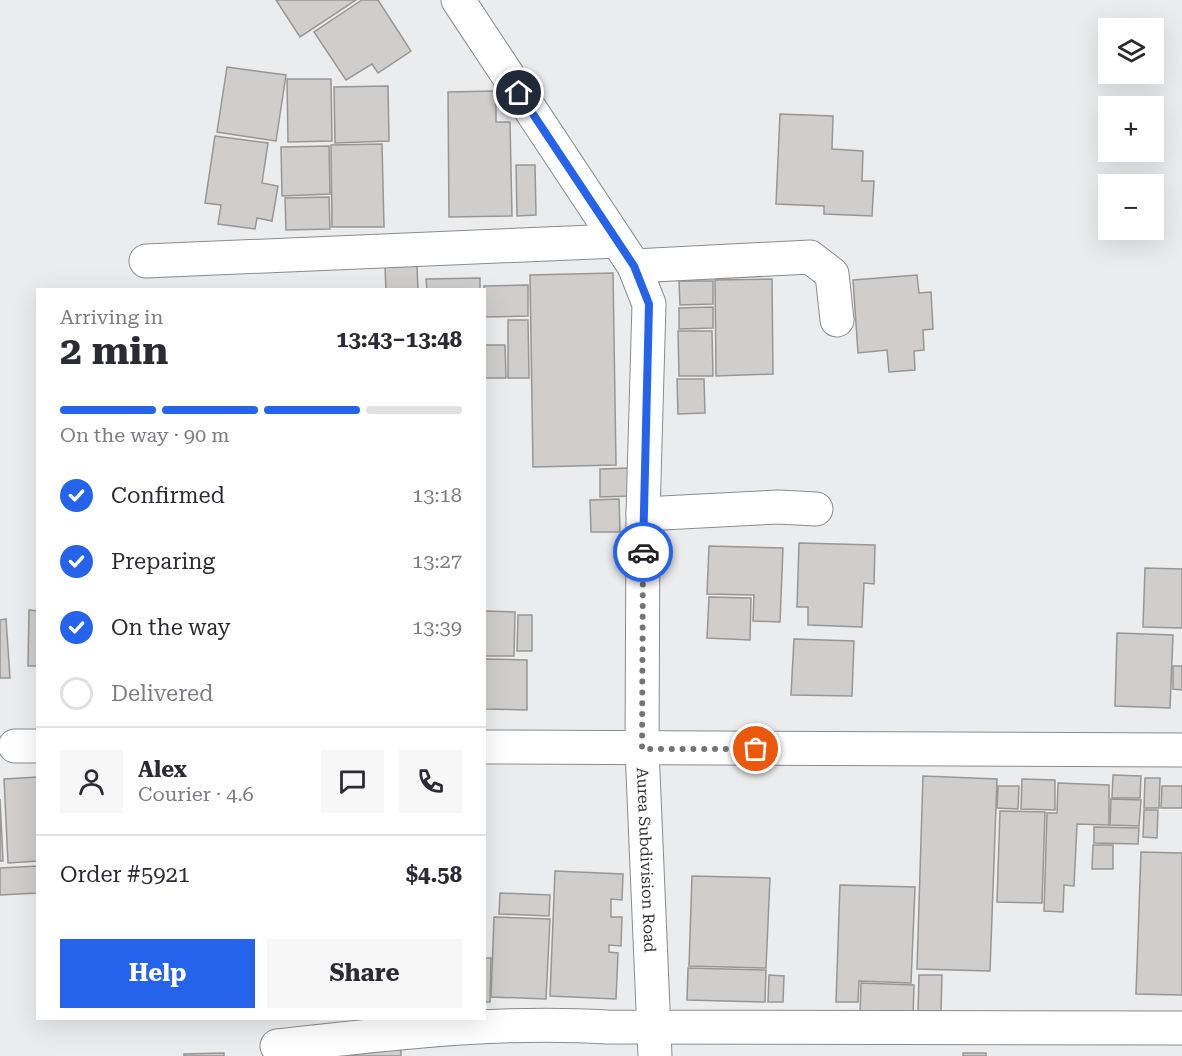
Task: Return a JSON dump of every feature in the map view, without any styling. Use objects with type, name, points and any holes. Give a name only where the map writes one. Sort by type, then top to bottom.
[{"type":"street","name":"Aurea Subdivision Road","points":[[458,0],[625,253],[649,304],[643,514],[642,749],[655,1041]]},
{"type":"street","points":[[146,261],[625,253],[810,257],[832,274],[837,320]]},
{"type":"street","points":[[643,514],[778,507],[816,509]]},
{"type":"street","points":[[486,747],[1182,750]]},
{"type":"street","points":[[277,1046],[509,1024],[655,1041],[1182,1028]]},
{"type":"building","points":[[276,0],[356,0],[300,37]]},
{"type":"building","points":[[362,0],[378,0],[411,51],[378,73],[372,64],[346,80],[314,32]]},
{"type":"building","points":[[227,67],[286,75],[276,141],[217,132]]},
{"type":"building","points":[[287,79],[331,79],[332,141],[288,142]]},
{"type":"building","points":[[388,86],[389,141],[335,143],[334,87]]},
{"type":"building","points":[[496,91],[496,122],[510,122],[512,216],[449,217],[448,92]]},
{"type":"building","points":[[780,114],[833,116],[832,149],[863,151],[862,181],[874,181],[872,216],[824,214],[824,206],[776,204]]},
{"type":"building","points":[[215,136],[268,143],[262,183],[278,186],[272,221],[257,218],[255,229],[218,224],[221,205],[205,203]]},
{"type":"building","points":[[382,144],[384,227],[332,227],[331,145]]},
{"type":"building","points":[[329,146],[330,194],[282,196],[281,147]]},
{"type":"building","points":[[516,165],[535,165],[536,215],[517,216]]},
{"type":"building","points":[[329,197],[330,229],[286,230],[285,198]]},
{"type":"building","points":[[417,266],[418,288],[386,288],[385,267]]},
{"type":"building","points":[[613,273],[616,465],[533,467],[530,275]]},
{"type":"building","points":[[917,275],[919,293],[931,292],[933,329],[923,330],[924,350],[914,351],[915,370],[889,372],[887,350],[858,353],[853,280]]},
{"type":"building","points":[[480,278],[480,288],[427,288],[426,279]]},
{"type":"building","points":[[772,279],[773,374],[716,376],[715,280]]},
{"type":"building","points":[[679,281],[713,281],[713,304],[680,305]]},
{"type":"building","points":[[528,285],[528,316],[486,317],[486,288],[484,286]]},
{"type":"building","points":[[713,307],[713,328],[679,329],[679,308]]},
{"type":"building","points":[[508,320],[528,320],[529,378],[508,378]]},
{"type":"building","points":[[678,331],[712,331],[713,376],[679,376]]},
{"type":"building","points":[[486,345],[505,345],[506,378],[486,378]]},
{"type":"building","points":[[677,379],[704,379],[705,413],[678,414]]},
{"type":"building","points":[[629,468],[630,496],[600,497],[600,469]]},
{"type":"building","points":[[619,499],[620,532],[591,532],[590,500]]},
{"type":"building","points":[[799,543],[875,545],[874,584],[864,583],[862,627],[808,625],[808,607],[797,607]]},
{"type":"building","points":[[709,546],[783,548],[780,622],[753,621],[754,595],[707,594]]},
{"type":"building","points":[[1145,568],[1182,569],[1182,628],[1143,627]]},
{"type":"building","points":[[709,597],[751,598],[750,640],[707,638]]},
{"type":"building","points":[[29,610],[36,611],[36,666],[28,666]]},
{"type":"building","points":[[486,611],[515,612],[514,656],[486,656]]},
{"type":"building","points":[[518,615],[532,615],[532,651],[517,651]]},
{"type":"building","points":[[6,619],[10,678],[0,678],[0,620]]},
{"type":"building","points":[[1117,633],[1173,635],[1170,708],[1115,706]]},
{"type":"building","points":[[794,639],[854,641],[852,696],[791,695]]},
{"type":"building","points":[[486,659],[527,660],[527,710],[486,709]]},
{"type":"building","points":[[1173,666],[1182,666],[1182,690],[1173,689]]},
{"type":"building","points":[[1113,775],[1141,776],[1140,798],[1112,798]]},
{"type":"building","points":[[923,776],[997,779],[990,971],[917,969]]},
{"type":"building","points":[[36,777],[36,861],[8,863],[4,779]]},
{"type":"building","points":[[1145,778],[1160,778],[1159,808],[1144,808]]},
{"type":"building","points":[[1022,779],[1055,780],[1055,810],[1021,809]]},
{"type":"building","points":[[1058,783],[1109,785],[1109,825],[1077,824],[1074,886],[1064,885],[1063,912],[1044,911],[1047,813],[1057,813]]},
{"type":"building","points":[[998,786],[1019,786],[1018,809],[997,808]]},
{"type":"building","points":[[1162,786],[1182,786],[1182,808],[1161,808]]},
{"type":"building","points":[[0,799],[3,861],[0,861]]},
{"type":"building","points":[[1111,799],[1141,800],[1139,826],[1110,825]]},
{"type":"building","points":[[1144,810],[1158,810],[1157,838],[1143,837]]},
{"type":"building","points":[[1000,811],[1045,812],[1042,903],[997,902]]},
{"type":"building","points":[[1094,827],[1139,828],[1138,844],[1094,843]]},
{"type":"building","points":[[1093,845],[1113,845],[1113,869],[1092,869]]},
{"type":"building","points":[[1141,852],[1182,853],[1182,995],[1136,994]]},
{"type":"building","points":[[36,866],[36,893],[0,895],[0,868]]},
{"type":"building","points":[[555,871],[623,874],[622,900],[611,899],[611,917],[622,917],[621,946],[609,945],[609,952],[618,953],[616,999],[550,996]]},
{"type":"building","points":[[692,876],[770,878],[766,968],[689,966]]},
{"type":"building","points":[[840,885],[915,887],[911,983],[859,981],[858,1002],[836,1002]]},
{"type":"building","points":[[500,893],[550,895],[549,916],[499,914]]},
{"type":"building","points":[[494,917],[550,919],[546,999],[491,997]]},
{"type":"building","points":[[486,958],[491,958],[490,1002],[486,1002]]},
{"type":"building","points":[[688,968],[766,970],[765,1002],[687,1000]]},
{"type":"building","points":[[769,975],[784,976],[783,1002],[768,1002]]},
{"type":"building","points":[[919,975],[942,975],[941,1011],[918,1011]]},
{"type":"building","points":[[861,983],[914,985],[913,1018],[860,1016]]},
{"type":"building","points":[[401,1050],[401,1056],[345,1056],[345,1051]]},
{"type":"building","points":[[224,1053],[224,1056],[184,1056],[184,1054]]},
{"type":"building","points":[[963,1053],[986,1053],[986,1056],[963,1056]]},
{"type":"way so far","points":[[643,552],[642,749],[756,749]]},
{"type":"route","points":[[519,93],[634,266],[649,304],[643,552]]}]
